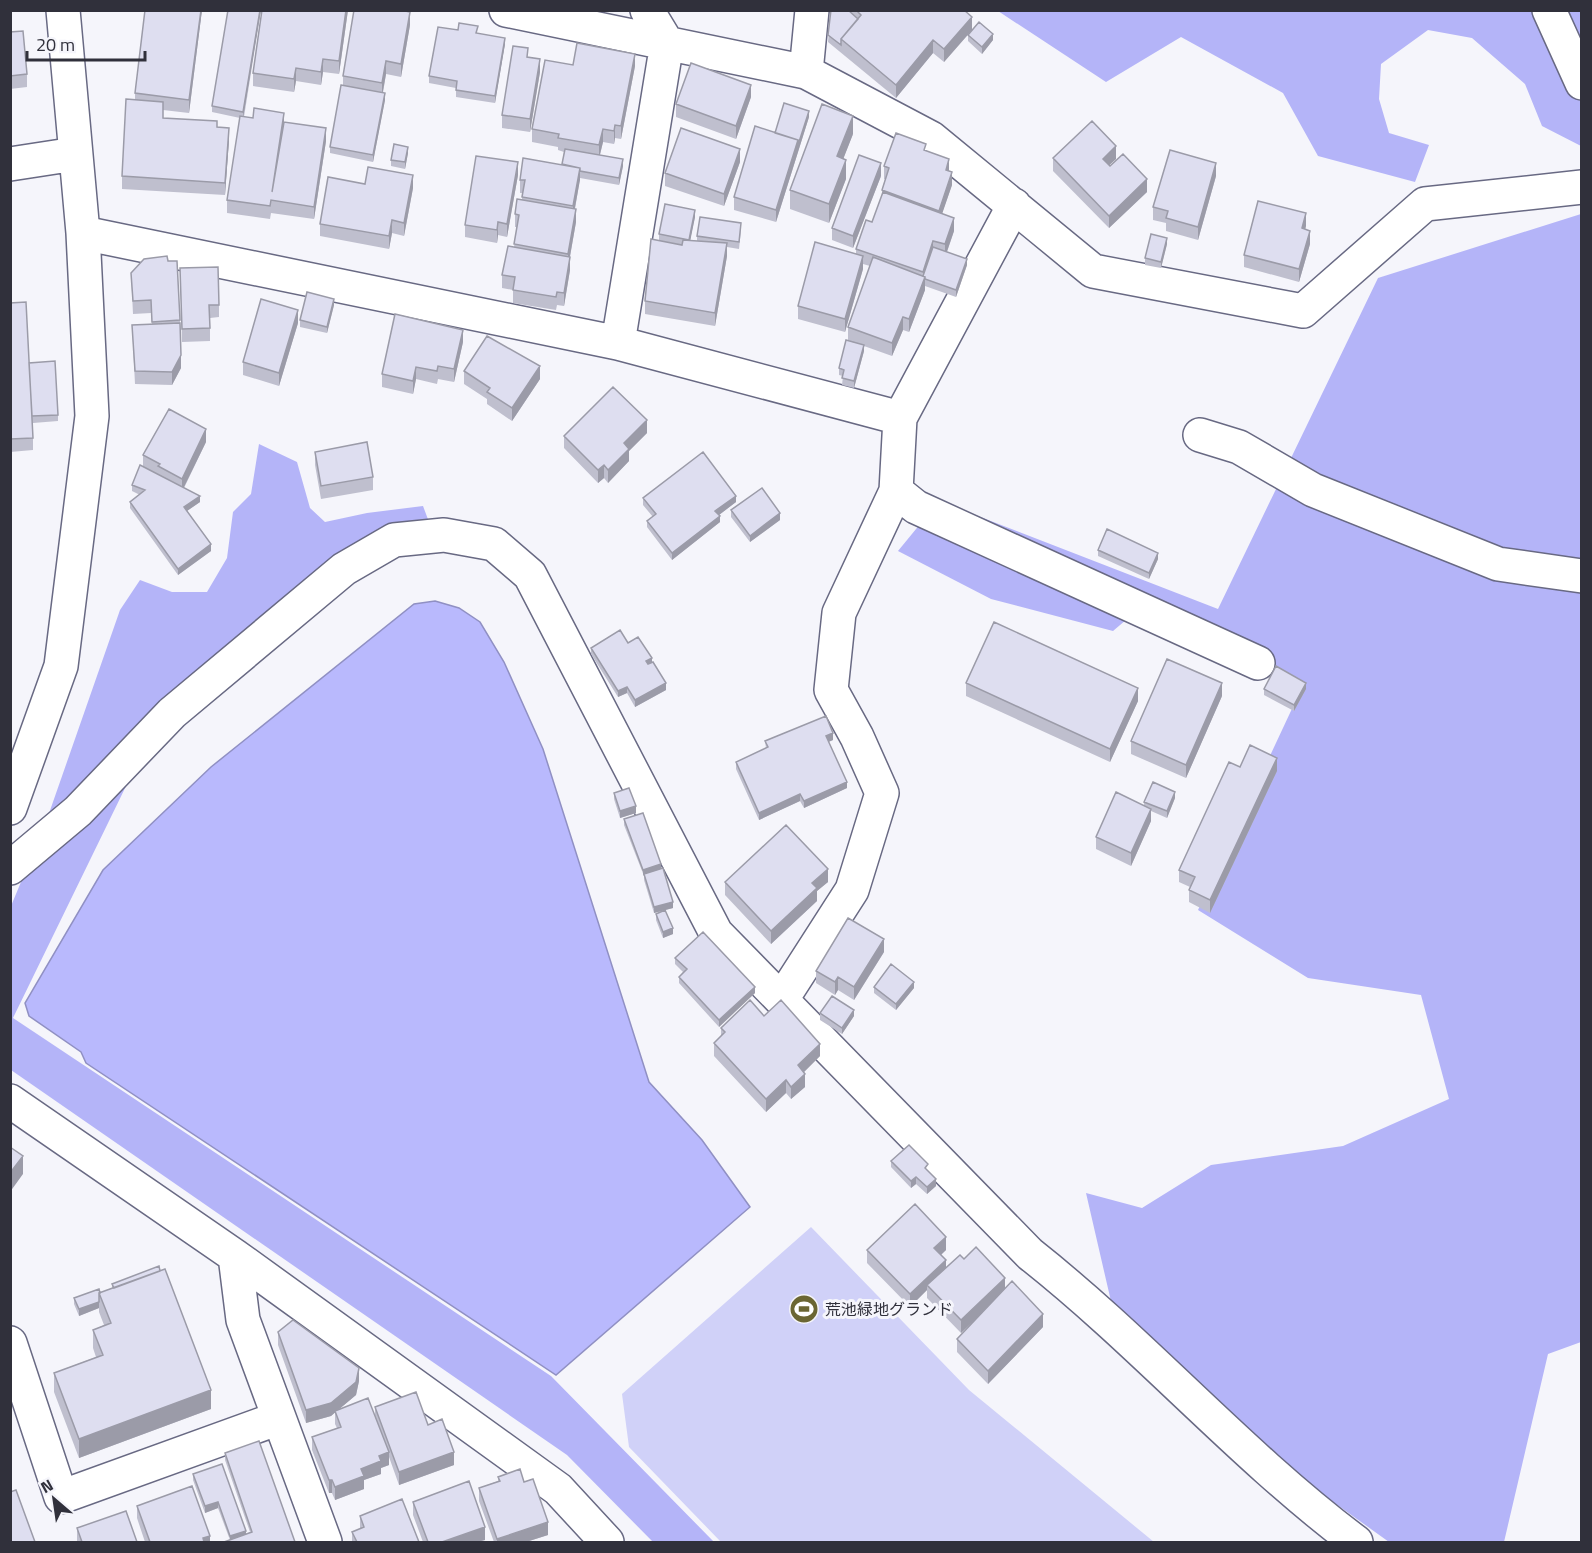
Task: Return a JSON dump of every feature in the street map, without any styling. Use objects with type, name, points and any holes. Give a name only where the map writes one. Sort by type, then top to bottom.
[{"type":"street","points":[[10,808],[61,666],[92,416],[82,233],[63,10]]},
{"type":"street","points":[[506,10],[806,72],[931,138],[1094,271],[1303,311],[1425,204],[1581,187]]},
{"type":"street","points":[[618,343],[667,43],[647,10]]},
{"type":"street","points":[[806,72],[812,10]]},
{"type":"street","points":[[1549,10],[1581,83]]},
{"type":"street","points":[[10,164],[75,154]]},
{"type":"street","points":[[782,999],[852,890],[882,793],[857,737],[831,690],[839,613],[896,491],[900,418],[1014,205]]},
{"type":"street","points":[[82,233],[618,343],[900,418]]},
{"type":"street","points":[[1200,435],[1239,447],[1313,490],[1498,564],[1581,576]]},
{"type":"street","points":[[896,491],[915,507],[1258,663]]},
{"type":"street","points":[[10,868],[78,811],[172,712],[344,569],[394,540],[444,535],[494,544],[530,575],[716,933],[1030,1254],[1114,1326],[1299,1500],[1356,1542]]},
{"type":"street","points":[[10,1101],[236,1256],[558,1489],[607,1542]]},
{"type":"street","points":[[236,1256],[243,1320],[325,1542]]},
{"type":"street","points":[[10,1343],[61,1497],[279,1418]]},
{"type":"shaded area","points":[[998,11],[1581,11],[1581,146],[1542,126],[1525,84],[1472,38],[1428,30],[1381,64],[1379,99],[1389,133],[1429,145],[1415,182],[1318,156],[1283,93],[1181,37],[1106,82]]},
{"type":"shaded area","points":[[1581,214],[1581,1342],[1548,1354],[1504,1542],[1389,1542],[1297,1476],[1113,1310],[1086,1193],[1142,1208],[1211,1165],[1343,1146],[1449,1099],[1421,995],[1308,978],[1198,910],[1297,698],[1223,637],[1133,614],[1113,631],[991,599],[898,551],[939,501],[1218,609],[1378,278]]},
{"type":"shaded area","points":[[259,444],[297,462],[310,508],[325,522],[367,513],[423,506],[429,522],[166,704],[13,1018],[551,1376],[714,1542],[653,1542],[567,1455],[11,1070],[11,906],[46,822],[120,610],[140,580],[172,592],[207,592],[227,558],[233,512],[251,494]]},
{"type":"shaded area","points":[[435,601],[459,608],[480,622],[504,662],[543,749],[649,1082],[702,1140],[750,1207],[556,1375],[86,1063],[81,1052],[29,1016],[25,1003],[103,870],[211,767],[414,604]]},
{"type":"shaded area","name":"荒池緑地グランド","points":[[811,1227],[969,1390],[1154,1542],[721,1542],[629,1447],[622,1394]]},
{"type":"building","points":[[145,10],[201,10],[189,100],[135,93]]},
{"type":"building","points":[[228,10],[260,10],[243,112],[212,106]]},
{"type":"building","points":[[262,10],[346,10],[339,61],[323,59],[321,72],[296,68],[294,79],[253,73]]},
{"type":"building","points":[[354,10],[410,12],[401,64],[386,61],[382,83],[343,76]]},
{"type":"building","points":[[831,10],[848,10],[858,19],[841,39],[841,45],[828,35]]},
{"type":"building","points":[[856,10],[964,10],[972,17],[944,49],[933,40],[896,85],[841,39],[861,15]]},
{"type":"building","points":[[979,22],[993,34],[982,47],[968,35]]},
{"type":"building","points":[[459,23],[478,26],[476,33],[505,38],[495,96],[456,90],[457,81],[429,76],[438,27],[458,30]]},
{"type":"building","points":[[23,31],[27,74],[10,76],[10,32]]},
{"type":"building","points":[[577,43],[635,54],[621,126],[615,125],[614,131],[603,129],[599,145],[558,138],[559,134],[532,129],[545,60],[573,65]]},
{"type":"building","points":[[513,46],[528,48],[527,57],[540,59],[530,119],[502,115]]},
{"type":"building","points":[[691,63],[751,85],[736,126],[676,104]]},
{"type":"building","points":[[341,85],[385,93],[373,155],[330,147]]},
{"type":"building","points":[[126,99],[163,102],[163,118],[217,121],[217,127],[229,128],[225,183],[122,176]]},
{"type":"building","points":[[784,103],[809,111],[798,145],[798,140],[775,133]]},
{"type":"building","points":[[822,104],[853,116],[837,156],[846,160],[829,204],[790,190]]},
{"type":"building","points":[[254,108],[284,113],[272,192],[284,122],[326,128],[314,207],[271,200],[270,206],[227,200],[240,116],[253,118]]},
{"type":"building","points":[[1092,121],[1116,146],[1103,159],[1110,166],[1123,154],[1147,179],[1109,216],[1053,158]]},
{"type":"building","points":[[755,126],[798,140],[776,210],[734,197]]},
{"type":"building","points":[[681,128],[740,149],[724,194],[665,173]]},
{"type":"building","points":[[896,133],[926,144],[924,150],[949,159],[946,170],[952,172],[939,211],[882,190],[889,168],[884,166]]},
{"type":"building","points":[[394,144],[408,147],[405,162],[391,160]]},
{"type":"building","points":[[565,149],[623,159],[619,178],[580,171],[580,168],[562,164]]},
{"type":"building","points":[[1170,150],[1216,163],[1198,227],[1166,218],[1168,211],[1153,207]]},
{"type":"building","points":[[859,155],[881,163],[853,236],[832,228]]},
{"type":"building","points":[[476,156],[518,162],[507,224],[498,222],[497,230],[465,225]]},
{"type":"building","points":[[523,158],[580,168],[573,206],[522,197],[525,180],[520,180]]},
{"type":"building","points":[[368,167],[413,175],[404,223],[392,220],[389,236],[320,224],[328,177],[365,184]]},
{"type":"building","points":[[883,192],[954,218],[945,244],[933,241],[923,272],[856,249],[866,220],[872,222]]},
{"type":"building","points":[[517,199],[576,209],[568,254],[514,244],[519,215],[515,214]]},
{"type":"building","points":[[1258,201],[1306,213],[1302,228],[1310,231],[1299,269],[1244,255]]},
{"type":"building","points":[[665,204],[695,210],[689,240],[659,234]]},
{"type":"building","points":[[700,217],[741,223],[739,242],[697,236]]},
{"type":"building","points":[[1151,234],[1167,238],[1161,262],[1145,258]]},
{"type":"building","points":[[651,239],[682,245],[683,240],[727,243],[715,313],[645,301]]},
{"type":"building","points":[[815,242],[863,256],[845,319],[798,306]]},
{"type":"building","points":[[508,246],[570,257],[564,293],[557,292],[556,297],[513,290],[515,277],[502,275]]},
{"type":"building","points":[[933,247],[967,259],[956,290],[925,279],[923,276]]},
{"type":"building","points":[[167,256],[168,261],[177,261],[180,320],[152,322],[151,300],[133,301],[131,273],[144,259]]},
{"type":"building","points":[[873,257],[925,277],[909,319],[903,317],[892,343],[848,327]]},
{"type":"building","points":[[218,267],[219,305],[209,305],[210,328],[182,329],[180,268]]},
{"type":"building","points":[[307,292],[334,299],[327,327],[300,320]]},
{"type":"building","points":[[261,299],[298,310],[279,373],[243,362]]},
{"type":"building","points":[[26,302],[33,438],[10,439],[10,303]]},
{"type":"building","points":[[395,314],[463,330],[454,369],[438,366],[437,371],[416,367],[413,381],[382,374]]},
{"type":"building","points":[[180,323],[181,355],[172,372],[135,371],[132,325]]},
{"type":"building","points":[[487,336],[540,366],[512,408],[487,392],[490,388],[464,371]]},
{"type":"building","points":[[846,340],[864,345],[854,381],[842,378],[844,370],[839,368]]},
{"type":"building","points":[[55,361],[58,415],[32,416],[29,363]]},
{"type":"building","points":[[613,387],[647,420],[624,443],[629,449],[608,470],[604,465],[598,470],[564,436]]},
{"type":"building","points":[[169,409],[206,429],[182,479],[143,455]]},
{"type":"building","points":[[367,442],[373,477],[321,486],[315,452]]},
{"type":"building","points":[[703,452],[736,496],[715,511],[720,516],[672,553],[647,521],[656,514],[643,498]]},
{"type":"building","points":[[140,465],[200,496],[184,507],[211,544],[178,569],[130,502],[145,490],[132,485]]},
{"type":"building","points":[[762,488],[780,513],[750,536],[731,510]]},
{"type":"building","points":[[1107,529],[1158,553],[1149,573],[1098,550]]},
{"type":"building","points":[[994,622],[1138,688],[1110,749],[966,683]]},
{"type":"building","points":[[620,630],[628,643],[638,637],[652,658],[646,661],[648,664],[653,662],[666,683],[635,700],[627,687],[618,691],[591,648]]},
{"type":"building","points":[[1167,659],[1222,683],[1186,765],[1131,741]]},
{"type":"building","points":[[1276,666],[1306,683],[1294,705],[1264,689]]},
{"type":"building","points":[[826,716],[833,733],[826,736],[847,782],[804,801],[800,794],[759,813],[736,762],[768,747],[765,741]]},
{"type":"building","points":[[1250,745],[1277,758],[1210,900],[1189,890],[1195,877],[1179,870],[1229,762],[1240,767]]},
{"type":"building","points":[[1153,782],[1175,792],[1167,811],[1144,802]]},
{"type":"building","points":[[629,788],[636,806],[620,811],[614,793]]},
{"type":"building","points":[[1116,792],[1151,809],[1131,853],[1096,837]]},
{"type":"building","points":[[643,813],[661,864],[643,870],[624,819]]},
{"type":"building","points":[[786,825],[828,869],[812,883],[817,888],[771,931],[725,882]]},
{"type":"building","points":[[663,868],[673,902],[654,907],[644,874]]},
{"type":"building","points":[[665,910],[673,928],[663,932],[656,914]]},
{"type":"building","points":[[848,918],[884,939],[854,987],[838,977],[835,982],[816,971]]},
{"type":"building","points":[[703,932],[755,987],[719,1020],[679,977],[687,969],[675,958]]},
{"type":"building","points":[[891,964],[914,982],[896,1004],[874,987]]},
{"type":"building","points":[[832,996],[854,1010],[842,1028],[820,1013]]},
{"type":"building","points":[[750,1000],[764,1016],[781,1000],[820,1044],[798,1065],[805,1074],[791,1087],[786,1080],[766,1099],[714,1043],[725,1032],[721,1028]]},
{"type":"building","points":[[909,1145],[928,1164],[925,1168],[936,1179],[927,1187],[916,1177],[911,1181],[891,1161]]},
{"type":"building","points":[[10,1147],[23,1156],[10,1173]]},
{"type":"building","points":[[915,1204],[946,1237],[934,1248],[946,1260],[910,1294],[867,1250]]},
{"type":"building","points":[[976,1247],[1005,1278],[961,1320],[927,1285],[960,1255],[964,1259]]},
{"type":"building","points":[[159,1266],[160,1271],[114,1288],[112,1284]]},
{"type":"building","points":[[165,1269],[211,1390],[79,1439],[54,1373],[103,1355],[93,1330],[111,1323],[99,1293]]},
{"type":"building","points":[[1012,1281],[1043,1314],[988,1371],[957,1339]]},
{"type":"building","points":[[99,1289],[99,1302],[79,1309],[74,1298]]},
{"type":"building","points":[[293,1320],[359,1368],[356,1382],[331,1403],[306,1410],[278,1332]]},
{"type":"building","points":[[416,1392],[428,1425],[442,1419],[454,1452],[399,1472],[375,1407]]},
{"type":"building","points":[[368,1398],[389,1452],[379,1456],[381,1461],[361,1469],[364,1476],[335,1487],[332,1480],[329,1480],[312,1437],[341,1427],[335,1411]]},
{"type":"building","points":[[259,1441],[295,1542],[224,1542],[252,1532],[225,1453]]},
{"type":"building","points":[[222,1464],[246,1531],[230,1536],[218,1502],[205,1506],[193,1474]]},
{"type":"building","points":[[520,1469],[524,1482],[533,1479],[548,1522],[497,1539],[479,1488],[500,1481],[498,1477]]},
{"type":"building","points":[[469,1481],[485,1527],[442,1542],[428,1542],[413,1502]]},
{"type":"building","points":[[192,1486],[210,1536],[203,1538],[204,1542],[150,1542],[137,1506]]},
{"type":"building","points":[[16,1490],[35,1542],[10,1542],[10,1492]]},
{"type":"building","points":[[402,1499],[419,1542],[357,1542],[352,1532],[364,1527],[360,1516]]},
{"type":"building","points":[[126,1511],[137,1542],[82,1542],[77,1528]]},
{"type":"place","name":"荒池緑地グランド","points":[[804,1309]]}]
